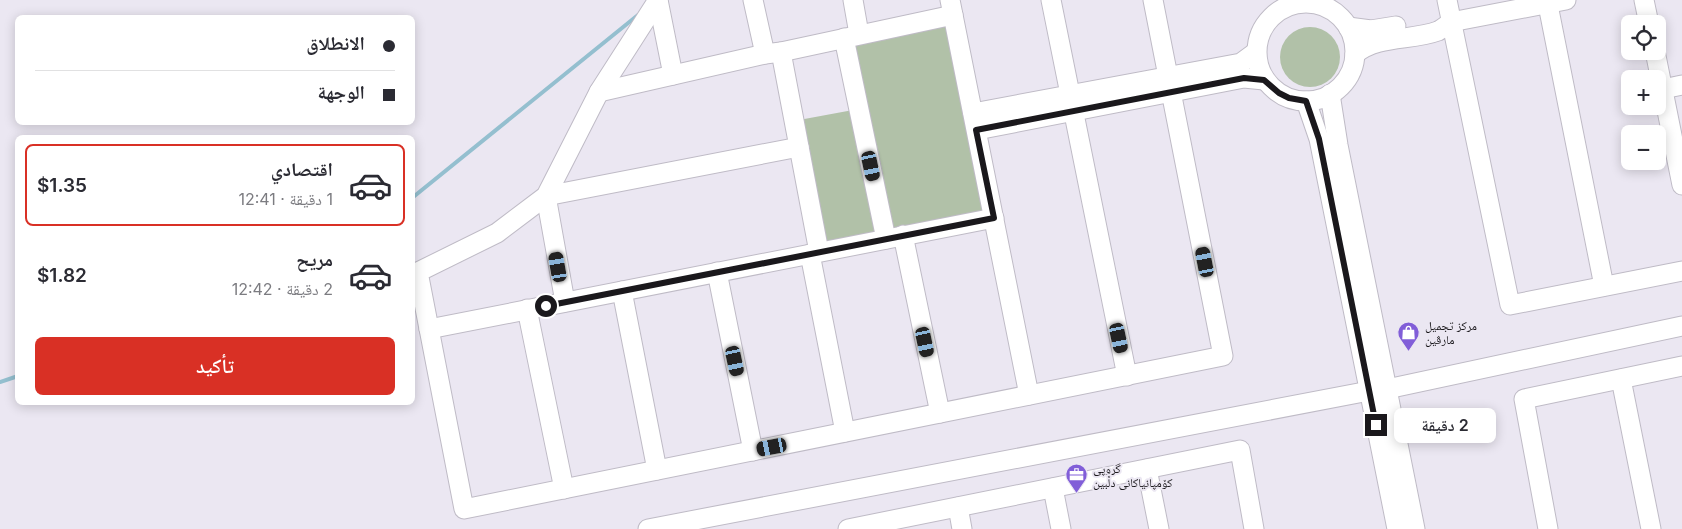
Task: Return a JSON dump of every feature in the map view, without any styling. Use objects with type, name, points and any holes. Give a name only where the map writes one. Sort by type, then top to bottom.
[{"type":"street","points":[[658,0],[674,75]]},
{"type":"street","points":[[658,0],[599,92],[546,196],[497,233],[418,272],[464,509],[1223,356],[1153,0]]},
{"type":"street","points":[[754,0],[773,53],[799,147],[814,253],[845,432]]},
{"type":"street","points":[[853,0],[851,36],[895,237],[940,413]]},
{"type":"street","points":[[1051,0],[1127,376]]},
{"type":"street","points":[[1447,0],[1510,305],[1682,271]]},
{"type":"street","points":[[1644,0],[1647,15]]},
{"type":"street","points":[[1309,1],[1332,10],[1341,18],[1354,40],[1355,54],[1353,66],[1348,77],[1340,87],[1321,98],[1306,101],[1289,98],[1279,93],[1264,80],[1259,69],[1256,52],[1257,42],[1264,26],[1284,4],[1309,1]]},
{"type":"street","points":[[1355,54],[1363,47],[1374,43],[1438,31],[1451,22],[1554,1],[1604,286]]},
{"type":"street","points":[[599,92],[851,36],[952,7],[1030,395]]},
{"type":"street","points":[[1348,27],[1371,30],[1436,18],[1451,22]]},
{"type":"street","points":[[975,122],[1170,84],[1241,63],[1256,52]]},
{"type":"street","points":[[1170,84],[1244,78],[1264,80]]},
{"type":"street","points":[[1666,88],[1682,85]]},
{"type":"street","points":[[1330,94],[1378,390],[1397,529]]},
{"type":"street","points":[[1306,101],[1319,139],[1378,390],[1415,529]]},
{"type":"street","points":[[1666,104],[1682,185]]},
{"type":"street","points":[[546,196],[799,147]]},
{"type":"street","points":[[546,196],[565,302]]},
{"type":"street","points":[[429,329],[994,218]]},
{"type":"street","points":[[717,272],[753,451]]},
{"type":"street","points":[[622,291],[657,470]]},
{"type":"street","points":[[527,310],[564,489]]},
{"type":"street","points":[[648,529],[1378,390],[1682,326]]},
{"type":"street","points":[[1548,529],[1524,399],[1682,366]]},
{"type":"street","points":[[1621,378],[1651,529]]},
{"type":"street","points":[[859,528],[1240,450],[1254,529]]},
{"type":"street","points":[[1147,469],[1159,529]]},
{"type":"street","points":[[1053,488],[1061,529]]},
{"type":"street","points":[[958,507],[962,529]]},
{"type":"green space","points":[[948,22],[987,213],[890,232],[851,41]]},
{"type":"green space","points":[[1310,27],[1327,32],[1335,40],[1340,57],[1335,74],[1327,82],[1310,87],[1293,82],[1285,74],[1280,57],[1285,40],[1293,32]]},
{"type":"green space","points":[[853,110],[879,234],[823,245],[799,120]]},
{"type":"waterway","points":[[415,196],[638,15]]},
{"type":"waterway","points":[[0,382],[15,377]]},
{"type":"place","name":"مركز تجميل مارڤین","points":[[1409,351]]},
{"type":"place","name":"گروپی کۆمپانیاکانی دڵبین","points":[[1077,494]]},
{"type":"route","points":[[546,306],[994,218],[976,130],[1244,78],[1254,78],[1264,80],[1279,93],[1289,98],[1306,101],[1319,139],[1376,425]]}]
